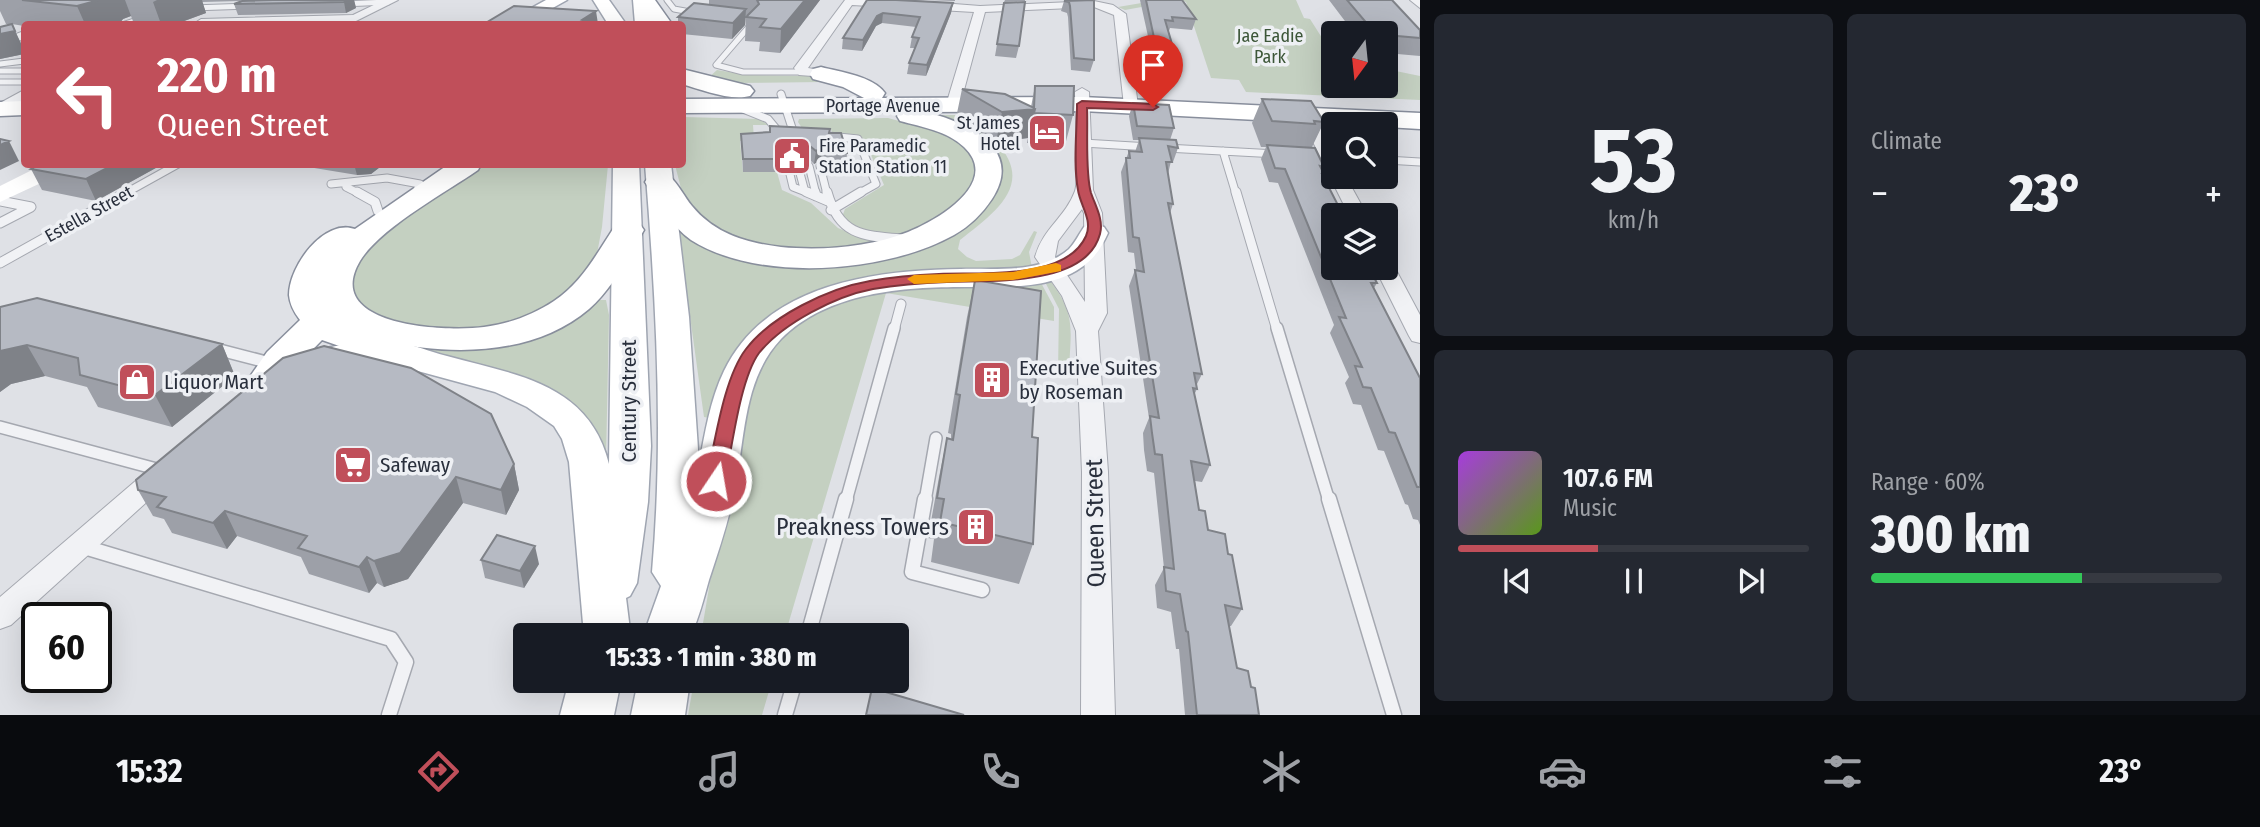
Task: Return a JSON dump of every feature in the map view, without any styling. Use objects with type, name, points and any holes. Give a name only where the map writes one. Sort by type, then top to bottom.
[{"type":"highway","points":[[643,0],[657,13],[661,21]]},
{"type":"highway","points":[[686,77],[746,100]]},
{"type":"highway","name":"Portage Avenue","points":[[783,100],[815,80],[861,99]]},
{"type":"highway","name":"Portage Avenue","points":[[686,94],[746,100],[1082,98],[1303,109],[1420,121]]},
{"type":"highway","points":[[659,173],[681,213],[704,234],[735,248],[755,253],[798,257],[842,255],[918,240],[954,222],[974,204],[989,178],[985,156],[973,141],[944,126],[861,99]]},
{"type":"highway","name":"Portage Avenue","points":[[686,106],[746,100]]},
{"type":"highway","name":"Portage Avenue","points":[[1303,109],[1420,109]]},
{"type":"highway","points":[[441,168],[399,201],[348,254],[337,274],[337,292],[345,309],[369,325],[421,339],[485,338],[522,330],[552,317],[576,302],[596,281],[628,230]]},
{"type":"highway","points":[[382,351],[342,335],[318,320],[307,295],[309,277],[332,244],[399,201],[461,168]]},
{"type":"highway","points":[[266,377],[300,343],[318,320]]},
{"type":"main road","points":[[516,21],[559,0]]},
{"type":"main road","points":[[601,0],[615,21]]},
{"type":"main road","points":[[643,0],[644,21]]},
{"type":"main road","points":[[0,181],[27,168]]},
{"type":"main road","points":[[0,195],[55,168]]},
{"type":"main road","name":"Century Street","points":[[608,623],[627,502],[631,446],[626,168]]},
{"type":"main road","name":"Century Street","points":[[659,173],[679,408],[679,503],[671,623]]},
{"type":"main road","points":[[673,623],[711,506],[736,384],[746,362],[761,341],[805,309],[842,293],[868,286],[914,279],[1013,276],[1051,269],[1066,264],[1081,253],[1094,233]]},
{"type":"main road","points":[[266,377],[333,358],[382,351],[508,384],[540,398],[567,417],[581,438],[589,462],[605,623]]},
{"type":"main road","points":[[587,715],[592,693]]},
{"type":"main road","points":[[658,715],[662,693]]},
{"type":"street","points":[[1415,0],[1420,5]]},
{"type":"street","points":[[350,21],[391,1]]},
{"type":"street","points":[[815,80],[801,68],[849,2],[870,1],[980,9],[1087,4],[1115,9],[1120,14],[1129,100]]},
{"type":"street","points":[[206,21],[244,6],[260,3]]},
{"type":"street","points":[[955,99],[980,9]]},
{"type":"street","points":[[326,21],[355,19]]},
{"type":"street","points":[[0,44],[21,36]]},
{"type":"street","name":"Queen Street","points":[[1082,98],[1084,190],[1093,213],[1096,313],[1087,331]]},
{"type":"street","points":[[1303,109],[1321,145]]},
{"type":"street","points":[[1051,269],[1045,257],[1046,245],[1068,218],[1084,190]]},
{"type":"street","name":"Queen Street","points":[[1051,269],[1072,296],[1087,331],[1095,472],[1098,715]]},
{"type":"street","points":[[1391,280],[1420,337]]},
{"type":"street","points":[[0,616],[174,463]]},
{"type":"lane","points":[[667,0],[674,9],[704,14]]},
{"type":"lane","points":[[337,4],[391,1]]},
{"type":"lane","points":[[180,8],[244,6]]},
{"type":"lane","points":[[134,21],[157,13]]},
{"type":"lane","points":[[743,18],[752,21],[753,25],[716,65],[743,72],[815,80]]},
{"type":"lane","points":[[0,64],[21,61]]},
{"type":"lane","points":[[0,71],[21,71]]},
{"type":"lane","points":[[0,82],[15,99]]},
{"type":"lane","points":[[746,100],[776,125],[779,134]]},
{"type":"lane","points":[[767,131],[779,134],[794,133],[783,100]]},
{"type":"lane","points":[[819,135],[858,139],[876,184],[829,206]]},
{"type":"lane","points":[[1083,143],[1289,155]]},
{"type":"lane","points":[[1223,151],[1394,715]]},
{"type":"lane","points":[[1398,161],[1420,162]]},
{"type":"lane","points":[[788,166],[793,187],[816,196],[829,206]]},
{"type":"lane","points":[[799,166],[805,192]]},
{"type":"lane","points":[[809,166],[816,196]]},
{"type":"lane","points":[[820,166],[829,206],[838,222],[856,232],[918,240]]},
{"type":"lane","name":"Estella Street","points":[[0,263],[171,168]]},
{"type":"lane","points":[[331,184],[387,178],[399,201],[378,205],[346,187]]},
{"type":"lane","points":[[0,201],[31,207],[0,223]]},
{"type":"lane","points":[[810,623],[901,304]]},
{"type":"lane","points":[[203,346],[266,377]]},
{"type":"lane","points":[[0,427],[174,463]]},
{"type":"lane","points":[[936,438],[912,572],[982,590]]},
{"type":"lane","points":[[80,545],[391,639],[406,662],[389,715]]},
{"type":"lane","points":[[785,715],[791,693]]},
{"type":"green space","points":[[1159,0],[1180,0],[1125,10],[1118,7]]},
{"type":"green space","name":"Jae Eadie Park","points":[[1180,0],[1296,0],[1304,18],[1310,19],[1321,36],[1321,95],[1246,92],[1239,80],[1211,78],[1186,2]]},
{"type":"green space","points":[[717,70],[747,75],[811,76],[823,82],[733,83],[707,79]]},
{"type":"green space","name":"Jae Eadie Park","points":[[1398,71],[1420,76],[1420,100],[1376,98],[1398,98]]},
{"type":"green space","points":[[936,115],[960,115],[991,137],[1007,156],[1012,171],[1006,196],[986,219],[960,240],[958,249],[976,261],[1012,259],[1020,255],[1034,231],[1037,232],[1029,252],[1032,268],[806,300],[715,419],[704,417],[678,230],[688,229],[727,251],[890,252],[996,182]]},
{"type":"green space","points":[[686,117],[760,119],[768,125],[753,125],[754,139],[740,141],[743,172],[777,172],[782,190],[811,203],[838,228],[861,238],[885,242],[825,253],[730,241],[685,204],[676,168],[686,168]]},
{"type":"green space","points":[[888,118],[958,137],[979,162],[969,201],[925,227],[902,235],[874,232],[856,226],[842,217],[845,209],[884,185],[865,141],[856,135],[802,128],[798,122],[799,119]]},
{"type":"green space","points":[[472,168],[608,168],[602,227],[594,270],[555,307],[495,329],[435,334],[361,311],[346,278],[364,247]]},
{"type":"green space","points":[[1043,278],[1048,278],[1058,291],[1068,313],[1071,334],[1069,375],[1058,373],[1059,309]]},
{"type":"green space","points":[[1039,279],[1054,307],[1054,321],[886,293],[789,623],[703,623],[735,434],[770,343],[818,309],[866,291]]},
{"type":"green space","points":[[327,297],[440,347],[594,300],[606,300],[609,315],[606,460],[587,426],[410,350]]},
{"type":"green space","points":[[692,693],[768,693],[762,715],[688,715]]},
{"type":"building","points":[[22,0],[99,0],[77,6]]},
{"type":"building","points":[[348,0],[234,4],[242,1]]},
{"type":"building","points":[[757,0],[805,0],[781,29],[760,27],[766,19],[746,17],[759,4]]},
{"type":"building","points":[[867,0],[953,3],[927,65],[909,63],[919,38],[912,37],[920,17],[883,13],[877,16],[863,40],[843,38]]},
{"type":"building","points":[[1094,0],[1094,60],[1074,58],[1070,6],[1069,2],[1064,1]]},
{"type":"building","points":[[1146,0],[1182,0],[1196,19],[1172,17],[1173,21],[1165,20],[1179,68],[1160,66]]},
{"type":"building","points":[[1347,0],[1392,0],[1420,30],[1420,38],[1398,36],[1398,21],[1365,21]]},
{"type":"building","points":[[1025,2],[1019,46],[997,44],[1004,3]]},
{"type":"building","points":[[694,3],[746,9],[733,23],[678,17]]},
{"type":"building","points":[[514,6],[596,11],[582,20],[585,21],[489,21]]},
{"type":"building","points":[[12,24],[15,31],[0,34],[0,27]]},
{"type":"building","points":[[1035,86],[1074,86],[1073,115],[1034,113],[1035,109],[1002,112],[962,89],[1005,94],[1034,108]]},
{"type":"building","points":[[1262,99],[1311,101],[1321,117],[1321,122],[1314,121],[1315,124],[1272,121]]},
{"type":"building","points":[[1133,103],[1169,105],[1174,128],[1137,126]]},
{"type":"building","points":[[770,126],[830,129],[829,133],[841,133],[847,153],[827,153],[822,147],[816,151],[811,147],[804,151],[800,147],[794,150],[788,147],[783,153],[776,153],[777,159],[743,159],[741,134],[770,132]]},
{"type":"building","points":[[1139,138],[1176,140],[1178,148],[1168,146],[1172,162],[1166,162],[1173,204],[1168,203],[1202,374],[1194,373],[1197,389],[1193,388],[1210,465],[1191,461],[1199,510],[1205,511],[1208,530],[1225,534],[1228,554],[1232,555],[1242,609],[1225,605],[1237,668],[1248,671],[1251,687],[1255,688],[1259,715],[1197,715],[1188,632],[1180,594],[1166,591],[1164,567],[1174,569],[1162,455],[1155,454],[1150,416],[1159,418],[1135,270],[1144,272],[1139,238],[1133,237],[1126,158],[1130,158],[1129,151],[1142,152]]},
{"type":"building","points":[[1267,145],[1315,148],[1321,161],[1321,189],[1330,189],[1337,203],[1321,203],[1321,257],[1285,169],[1275,168]]},
{"type":"building","points":[[33,168],[107,168],[86,179]]},
{"type":"building","points":[[975,280],[1041,291],[1032,437],[1038,438],[1033,544],[940,522],[944,499],[937,498],[947,438],[953,440],[960,395],[956,394]]},
{"type":"building","points":[[1330,280],[1375,280],[1377,283],[1371,283],[1420,378],[1420,487],[1417,487],[1395,433],[1389,432],[1371,388],[1363,387],[1355,366],[1362,367],[1339,317],[1346,318]]},
{"type":"building","points":[[37,298],[222,344],[155,395],[80,375],[78,358],[27,345],[0,351],[0,307]]},
{"type":"building","name":"Safeway","points":[[324,346],[411,368],[491,414],[514,464],[501,490],[456,477],[400,553],[374,561],[367,557],[359,567],[298,548],[307,536],[225,511],[213,523],[157,507],[166,497],[138,490],[136,480],[283,358]]},
{"type":"building","points":[[497,535],[535,546],[520,571],[481,560]]},
{"type":"building","points":[[871,693],[889,693],[964,715],[866,715]]},
{"type":"slow traffic","points":[[914,279],[988,278],[1037,273],[1056,268]]},
{"type":"place","name":"St James Hotel","points":[[1047,133]]},
{"type":"place","name":"Fire Paramedic Station Station 11","points":[[792,156]]},
{"type":"place","name":"Executive Suites by Roseman","points":[[992,380]]},
{"type":"place","name":"Liquor Mart","points":[[137,382]]},
{"type":"place","name":"Safeway","points":[[353,465]]},
{"type":"place","name":"Preakness Towers","points":[[976,527]]},
{"type":"route","points":[[716,481],[740,372],[752,351],[771,332],[817,303],[868,286],[914,279],[1026,275],[1072,261],[1086,248],[1094,233],[1093,213],[1084,190],[1082,104],[1153,107]]}]
